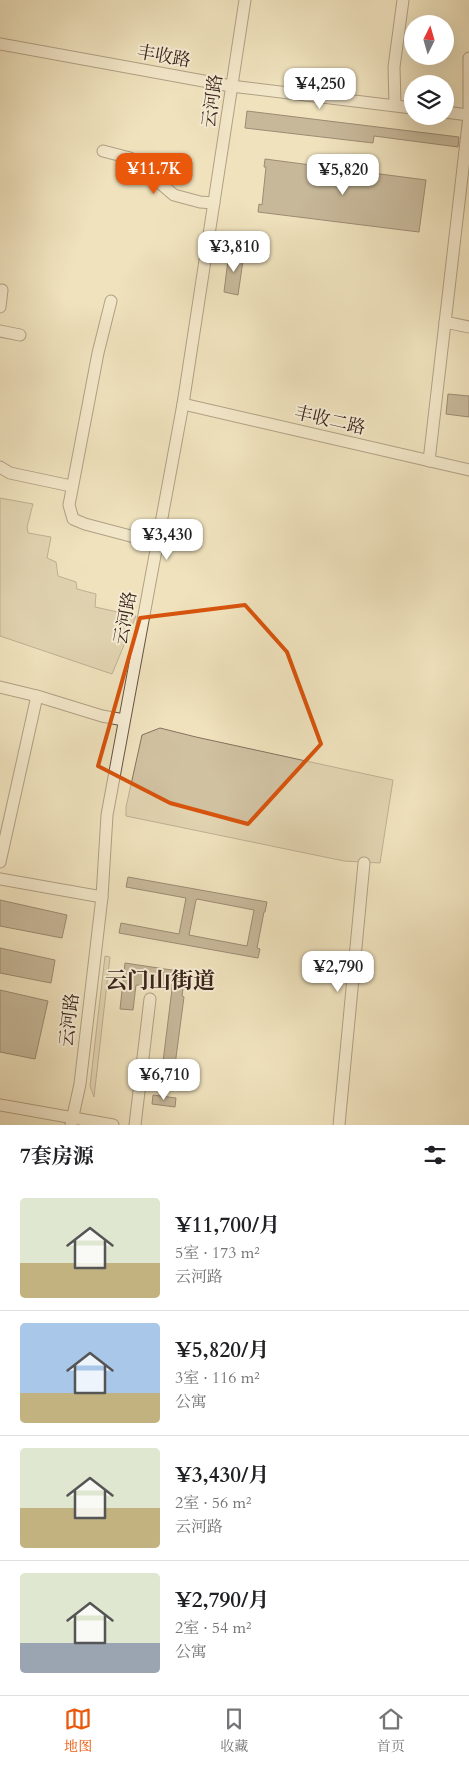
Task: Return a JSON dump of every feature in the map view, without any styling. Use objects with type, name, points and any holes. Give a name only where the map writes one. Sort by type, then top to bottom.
[{"type":"street","name":"云河路","points":[[71,1121],[80,1084],[102,897],[107,815],[183,404],[245,0]]},
{"type":"street","points":[[395,105],[394,67],[403,0]]},
{"type":"street","name":"丰收路","points":[[0,44],[231,86],[404,107]]},
{"type":"street","points":[[429,461],[469,115],[469,58]]},
{"type":"street","points":[[454,113],[469,115]]},
{"type":"street","points":[[103,151],[130,158],[174,195],[200,202],[214,203]]},
{"type":"street","points":[[0,308],[2,290]]},
{"type":"street","points":[[110,300],[71,486],[69,505],[73,519],[85,524],[157,543]]},
{"type":"street","points":[[445,322],[469,327]]},
{"type":"street","points":[[0,331],[20,335]]},
{"type":"street","name":"丰收二路","points":[[183,404],[469,470]]},
{"type":"street","points":[[0,467],[10,473],[71,486]]},
{"type":"street","points":[[0,687],[102,716],[124,720]]},
{"type":"street","points":[[0,862],[37,696]]},
{"type":"street","points":[[340,1125],[364,863]]},
{"type":"street","points":[[0,878],[102,897]]},
{"type":"street","points":[[135,1125],[150,999]]},
{"type":"street","points":[[0,1105],[71,1121],[113,1125]]},
{"type":"highlighted area","points":[[245,605],[287,652],[321,744],[248,824],[170,803],[98,766],[140,618]]},
{"type":"shaded area","points":[[0,498],[33,504],[27,527],[28,533],[51,537],[47,558],[56,562],[58,576],[76,582],[77,589],[96,594],[95,607],[136,616],[112,674],[0,636]]},
{"type":"shaded area","points":[[160,728],[393,780],[380,863],[344,861],[126,816],[126,807],[142,735]]},
{"type":"shaded area","points":[[105,956],[110,957],[94,1097],[90,1086]]},
{"type":"building","points":[[247,111],[459,137],[458,147],[374,136],[373,143],[245,128]]},
{"type":"building","points":[[265,159],[426,180],[419,232],[258,212],[259,204],[262,205],[266,167],[264,167]]},
{"type":"building","points":[[229,252],[244,254],[238,295],[224,292]]},
{"type":"building","points":[[448,394],[469,396],[469,417],[446,414]]},
{"type":"building","points":[[128,877],[267,902],[257,948],[260,949],[258,958],[119,933],[121,923],[179,934],[186,898],[126,887]],"holes":[[[197,899],[254,910],[247,946],[189,935]]]},
{"type":"building","points":[[0,900],[67,915],[62,938],[0,926]]},
{"type":"building","points":[[0,948],[55,960],[51,983],[0,973]]},
{"type":"building","points":[[125,963],[185,972],[182,996],[184,997],[173,1080],[161,1078],[172,989],[136,985],[133,1010],[120,1009]]},
{"type":"building","points":[[0,990],[48,1001],[35,1059],[0,1052]]},
{"type":"building","points":[[153,1095],[176,1098],[175,1107],[152,1104]]},
{"type":"district","name":"云门山街道","points":[[160,980]]}]
